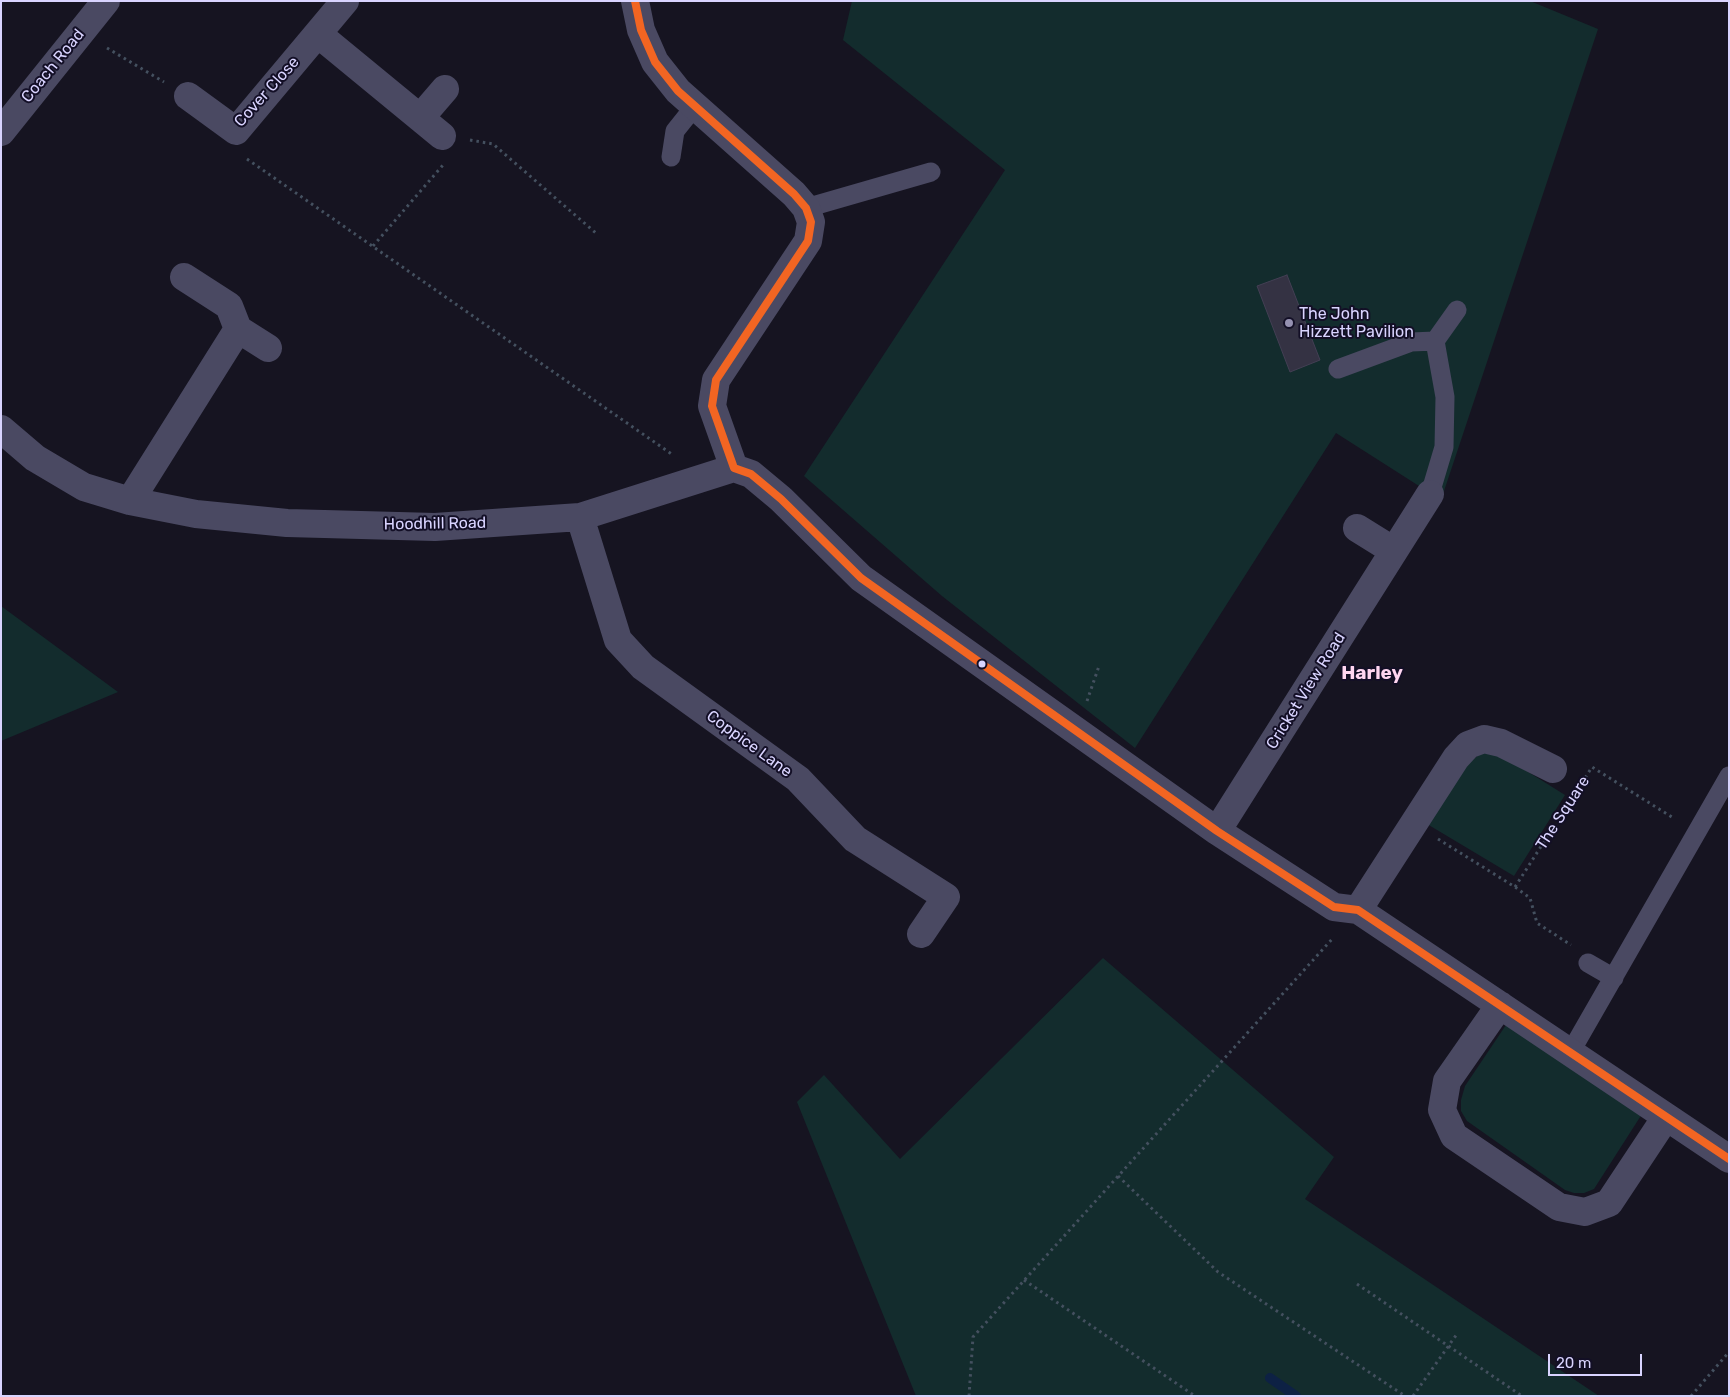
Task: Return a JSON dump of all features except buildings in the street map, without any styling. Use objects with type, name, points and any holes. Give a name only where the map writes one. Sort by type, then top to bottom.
[{"type":"street","name":"Coach Road","points":[[1,132],[106,1]]},
{"type":"street","name":"Cover Close","points":[[188,96],[236,132],[346,1]]},
{"type":"street","points":[[635,1],[641,30],[655,62],[678,91],[794,194],[806,208],[811,222],[808,241],[716,380],[712,406],[734,468],[751,474],[781,499],[861,578],[1217,831],[1334,907],[1358,910],[1729,1159]]},
{"type":"street","points":[[318,34],[420,118],[454,138]]},
{"type":"street","points":[[420,118],[445,89]]},
{"type":"street","points":[[184,277],[229,306],[238,329],[268,348]]},
{"type":"street","points":[[130,501],[238,329]]},
{"type":"street","name":"Hoodhill Road","points":[[1,429],[35,458],[84,486],[130,501],[196,514],[296,523],[435,527],[580,517],[703,476],[734,468]]},
{"type":"street","name":"Cricket View Road","points":[[1217,831],[1430,494]]},
{"type":"street","name":"Coppice Lane","points":[[580,517],[618,640],[642,667],[798,779],[855,839],[946,897],[921,934]]},
{"type":"street","points":[[1357,528],[1394,551]]},
{"type":"street","name":"The Square","points":[[1358,910],[1456,758],[1468,745],[1484,739],[1501,743],[1553,769]]},
{"type":"street","points":[[1500,1006],[1447,1081],[1442,1110],[1454,1136],[1559,1207],[1585,1212],[1609,1203],[1666,1117]]},
{"type":"lane","points":[[671,157],[675,130],[695,106]]},
{"type":"lane","points":[[806,208],[931,172]]},
{"type":"lane","points":[[1430,494],[1444,447],[1445,397],[1435,341],[1457,310]]},
{"type":"lane","points":[[1338,369],[1410,342],[1435,341]]},
{"type":"lane","points":[[1570,1052],[1729,776]]},
{"type":"lane","points":[[1588,963],[1614,978]]},
{"type":"path","points":[[80,32],[188,96]]},
{"type":"path","points":[[236,132],[243,156],[703,476]]},
{"type":"path","points":[[454,138],[493,144],[597,234]]},
{"type":"path","points":[[373,246],[445,163]]},
{"type":"path","points":[[1070,727],[1090,697],[1099,666]]},
{"type":"path","name":"The Square","points":[[1516,887],[1592,767],[1696,832]]},
{"type":"path","points":[[1414,824],[1516,887],[1530,898],[1537,924],[1588,956],[1588,963]]},
{"type":"path","points":[[969,1396],[973,1337],[1358,910]]},
{"type":"path","points":[[1118,1176],[1218,1272],[1405,1396]]},
{"type":"path","points":[[1024,1280],[1195,1396]]},
{"type":"path","points":[[1357,1284],[1522,1396]]},
{"type":"path","points":[[1413,1396],[1458,1334]]},
{"type":"path","points":[[1691,1396],[1729,1352]]},
{"type":"green space","points":[[852,1],[1530,1],[1598,29],[1441,500],[1336,433],[1135,748],[942,596],[804,476],[1005,170],[843,40]]},
{"type":"green space","points":[[1,606],[118,692],[1,741]]},
{"type":"green space","points":[[1482,752],[1506,758],[1565,795],[1514,876],[1427,824],[1465,766]]},
{"type":"green space","points":[[1103,958],[1334,1157],[1305,1199],[1599,1396],[916,1396],[797,1102],[824,1075],[900,1159]]},
{"type":"green space","points":[[1508,1022],[1642,1114],[1594,1189],[1584,1193],[1574,1193],[1565,1190],[1467,1121],[1461,1111],[1461,1100],[1465,1086]]},
{"type":"waterway","points":[[1270,1378],[1296,1396]]},
{"type":"transit line","points":[[635,1],[641,30],[655,62],[678,91],[794,194],[806,208],[811,222],[808,241],[716,380],[712,406],[734,468],[751,474],[781,499],[861,578],[1217,831],[1334,907],[1358,910],[1729,1159]]},
{"type":"place","name":"The John Hizzett Pavilion","points":[[1289,323]]},
{"type":"district","name":"Harley","points":[[1372,674]]}]
